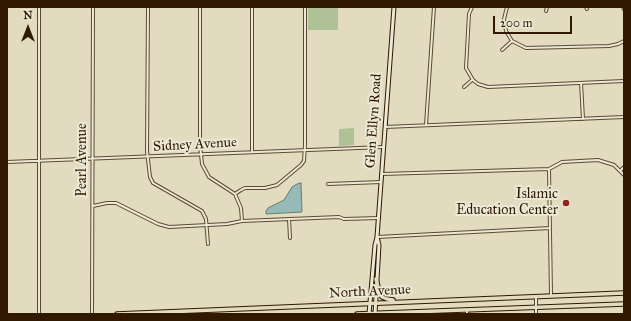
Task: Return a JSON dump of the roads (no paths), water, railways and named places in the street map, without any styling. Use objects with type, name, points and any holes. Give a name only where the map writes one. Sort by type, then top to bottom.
[{"type":"main road","points":[[376,279],[382,297],[387,300],[412,301]]},
{"type":"main road","name":"North Avenue","points":[[117,314],[624,293]]},
{"type":"main road","name":"North Avenue","points":[[357,314],[467,312],[536,307],[624,304]]},
{"type":"street","points":[[39,7],[39,314]]},
{"type":"street","name":"Pearl Avenue","points":[[92,314],[93,7]]},
{"type":"street","points":[[148,7],[148,157],[150,177],[154,183],[202,211],[206,219],[208,244]]},
{"type":"street","points":[[200,7],[201,154],[204,169],[209,178],[235,194],[241,208],[242,221]]},
{"type":"street","points":[[252,7],[252,152]]},
{"type":"street","points":[[235,194],[245,188],[270,187],[280,183],[301,166],[305,158],[305,7]]},
{"type":"street","name":"Glen Ellyn Road","points":[[369,314],[374,244],[377,237],[379,218],[394,7]]},
{"type":"street","points":[[426,125],[434,7]]},
{"type":"street","points":[[472,7],[470,14],[466,63],[467,72],[473,80],[482,86],[488,87],[624,81]]},
{"type":"street","points":[[507,7],[504,16],[506,31],[512,41],[531,49],[609,46],[624,41]]},
{"type":"street","points":[[546,11],[547,7]]},
{"type":"street","points":[[502,50],[512,41]]},
{"type":"street","points":[[464,88],[473,80]]},
{"type":"street","points":[[581,83],[583,119]]},
{"type":"street","points":[[385,127],[624,117]]},
{"type":"street","name":"Sidney Avenue","points":[[7,162],[384,147]]},
{"type":"street","points":[[382,174],[549,169],[557,164],[565,162],[598,160],[610,163],[621,170],[624,175]]},
{"type":"street","points":[[621,170],[624,167]]},
{"type":"street","points":[[549,169],[551,297]]},
{"type":"street","points":[[328,184],[381,182]]},
{"type":"street","points":[[93,206],[116,203],[154,223],[164,226],[228,224],[242,221],[339,217],[344,219],[379,218]]},
{"type":"street","points":[[289,219],[290,238]]},
{"type":"street","points":[[377,237],[550,228]]},
{"type":"street","name":"Glen Ellyn Road","points":[[375,314],[379,244],[377,237]]},
{"type":"street","points":[[536,297],[536,314]]},
{"type":"water","points":[[301,183],[302,212],[266,214],[268,208],[284,200],[292,187]]},
{"type":"place","name":"Islamic Education Center","points":[[566,203]]}]
